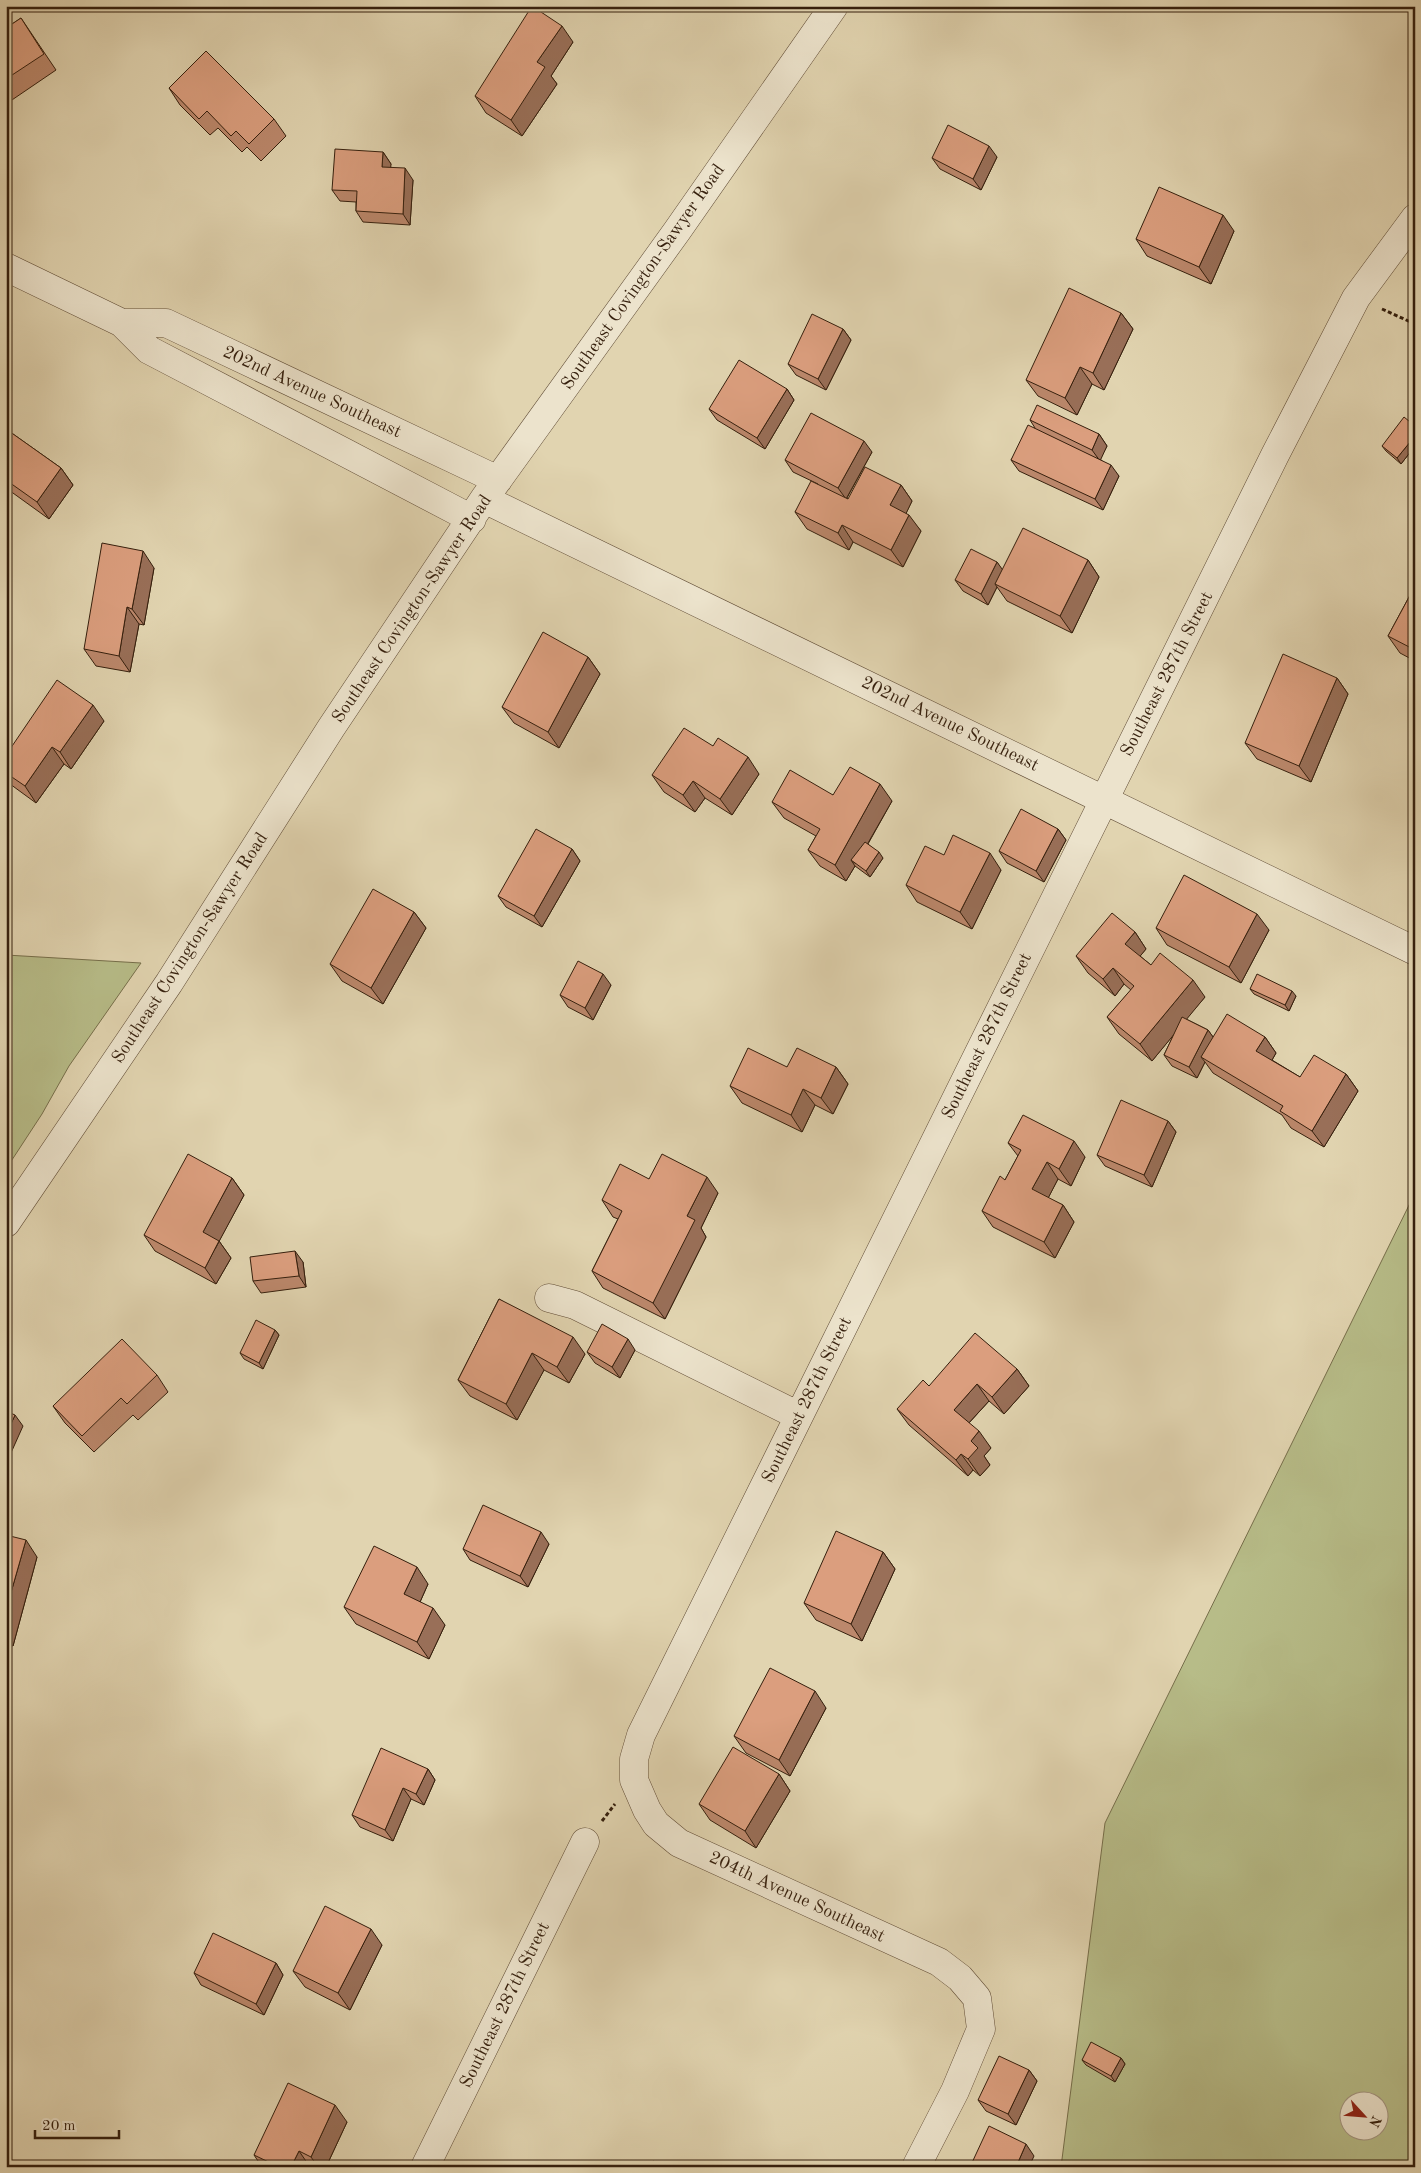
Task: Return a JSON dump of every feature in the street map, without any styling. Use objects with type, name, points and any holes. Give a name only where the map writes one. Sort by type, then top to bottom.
[{"type":"street","name":"Southeast Covington-Sawyer Road","points":[[6,1223],[169,982],[332,728],[485,499],[834,6]]},
{"type":"street","name":"Southeast 287th Street","points":[[634,1780],[634,1759],[641,1735],[1275,455],[1356,298],[1415,218]]},
{"type":"street","name":"202nd Avenue Southeast","points":[[6,267],[122,323],[149,350],[485,499],[1415,951]]},
{"type":"street","name":"202nd Avenue Southeast","points":[[122,323],[166,323],[485,499]]},
{"type":"street","points":[[549,1298],[575,1305],[799,1416]]},
{"type":"street","name":"204th Avenue Southeast","points":[[634,1780],[647,1810],[656,1824],[679,1843],[939,1962],[960,1978],[977,1998],[981,2028],[954,2092],[916,2167]]},
{"type":"street","name":"Southeast 287th Street","points":[[425,2167],[584,1842]]},
{"type":"path","points":[[1356,298],[1415,324]]},
{"type":"path","points":[[584,1842],[634,1780]]},
{"type":"green space","points":[[6,955],[141,963],[69,1066],[42,1114],[6,1169]]},
{"type":"green space","points":[[1415,1193],[1415,2167],[1061,2167],[1105,1823]]},
{"type":"building","points":[[532,6],[562,26],[537,62],[545,67],[511,120],[475,96]]},
{"type":"building","points":[[21,18],[44,54],[6,79],[6,28]]},
{"type":"building","points":[[206,51],[274,119],[249,144],[236,131],[231,136],[207,111],[199,119],[169,88]]},
{"type":"building","points":[[948,125],[989,146],[973,179],[932,158]]},
{"type":"building","points":[[335,149],[383,152],[382,167],[405,168],[403,214],[356,211],[357,191],[332,190]]},
{"type":"building","points":[[1159,187],[1223,215],[1199,267],[1136,239]]},
{"type":"building","points":[[1069,288],[1121,313],[1093,373],[1080,367],[1065,398],[1026,380]]},
{"type":"building","points":[[812,314],[843,329],[818,379],[788,364]]},
{"type":"building","points":[[739,360],[787,389],[757,438],[709,409]]},
{"type":"building","points":[[1037,405],[1099,434],[1092,450],[1030,420]]},
{"type":"building","points":[[811,413],[864,441],[838,488],[785,460]]},
{"type":"building","points":[[1404,417],[1415,426],[1415,436],[1397,458],[1382,446]]},
{"type":"building","points":[[1028,425],[1111,465],[1095,499],[1011,460]]},
{"type":"building","points":[[6,429],[61,468],[37,502],[6,480]]},
{"type":"building","points":[[865,467],[901,485],[890,505],[909,515],[891,550],[842,525],[838,533],[795,512],[811,481],[848,499]]},
{"type":"building","points":[[1023,528],[1088,560],[1060,616],[995,584]]},
{"type":"building","points":[[102,543],[143,551],[132,609],[127,607],[119,656],[84,649]]},
{"type":"building","points":[[971,549],[997,562],[981,594],[955,580]]},
{"type":"building","points":[[1415,586],[1415,650],[1388,636]]},
{"type":"building","points":[[543,632],[588,657],[548,732],[502,707]]},
{"type":"building","points":[[1283,654],[1337,678],[1299,766],[1245,743]]},
{"type":"building","points":[[57,680],[93,705],[60,752],[52,747],[25,786],[6,773],[6,755]]},
{"type":"building","points":[[684,728],[713,746],[718,738],[748,757],[720,799],[693,781],[683,795],[652,775]]},
{"type":"building","points":[[850,767],[880,784],[835,865],[808,850],[820,829],[772,802],[790,770],[833,795]]},
{"type":"building","points":[[1021,809],[1058,829],[1036,871],[999,851]]},
{"type":"building","points":[[536,829],[572,849],[534,916],[498,896]]},
{"type":"building","points":[[953,835],[990,853],[960,912],[906,885],[925,846],[944,855]]},
{"type":"building","points":[[865,842],[879,852],[866,871],[851,860]]},
{"type":"building","points":[[1184,875],[1257,914],[1229,967],[1156,928]]},
{"type":"building","points":[[373,889],[414,912],[371,988],[330,964]]},
{"type":"building","points":[[1112,913],[1135,932],[1125,944],[1151,965],[1160,953],[1193,980],[1140,1044],[1107,1017],[1134,986],[1113,968],[1103,979],[1076,956]]},
{"type":"building","points":[[578,961],[603,974],[585,1008],[560,995]]},
{"type":"building","points":[[1257,974],[1292,991],[1285,1005],[1250,989]]},
{"type":"building","points":[[1227,1014],[1265,1037],[1256,1051],[1300,1077],[1314,1055],[1346,1074],[1312,1131],[1280,1111],[1283,1106],[1201,1057]]},
{"type":"building","points":[[1182,1017],[1208,1030],[1189,1067],[1164,1055]]},
{"type":"building","points":[[748,1048],[787,1067],[797,1048],[836,1067],[821,1098],[803,1089],[791,1115],[730,1086]]},
{"type":"building","points":[[1121,1100],[1168,1121],[1144,1175],[1097,1155]]},
{"type":"building","points":[[1023,1115],[1074,1141],[1059,1169],[1047,1162],[1032,1189],[1063,1205],[1044,1242],[982,1211],[1000,1176],[1005,1180],[1021,1150],[1008,1143]]},
{"type":"building","points":[[188,1154],[232,1178],[203,1232],[219,1241],[205,1268],[144,1235]]},
{"type":"building","points":[[662,1154],[707,1177],[687,1216],[695,1220],[653,1303],[592,1271],[622,1211],[602,1200],[620,1164],[649,1179]]},
{"type":"building","points":[[295,1251],[299,1276],[253,1281],[250,1257]]},
{"type":"building","points":[[499,1299],[573,1337],[557,1367],[532,1353],[506,1404],[458,1380]]},
{"type":"building","points":[[256,1320],[275,1330],[259,1363],[240,1353]]},
{"type":"building","points":[[602,1324],[628,1339],[612,1367],[587,1352]]},
{"type":"building","points":[[975,1333],[1017,1369],[992,1397],[977,1384],[954,1410],[979,1431],[971,1441],[978,1448],[968,1459],[961,1454],[956,1460],[897,1409],[923,1380],[929,1386]]},
{"type":"building","points":[[122,1339],[157,1375],[127,1404],[121,1398],[82,1436],[53,1406]]},
{"type":"building","points":[[6,1411],[15,1415],[6,1435]]},
{"type":"building","points":[[483,1505],[541,1532],[520,1576],[463,1549]]},
{"type":"building","points":[[836,1531],[883,1552],[851,1624],[804,1603]]},
{"type":"building","points":[[6,1535],[26,1540],[6,1610]]},
{"type":"building","points":[[374,1546],[417,1567],[404,1594],[433,1608],[417,1642],[344,1607]]},
{"type":"building","points":[[770,1668],[815,1691],[779,1760],[734,1736]]},
{"type":"building","points":[[733,1747],[779,1774],[745,1831],[699,1804]]},
{"type":"building","points":[[381,1748],[428,1769],[416,1794],[403,1788],[385,1830],[352,1815]]},
{"type":"building","points":[[325,1906],[371,1929],[338,1993],[293,1971]]},
{"type":"building","points":[[213,1933],[276,1963],[256,2004],[194,1973]]},
{"type":"building","points":[[1091,2042],[1121,2058],[1111,2076],[1082,2060]]},
{"type":"building","points":[[999,2056],[1029,2070],[1008,2114],[978,2100]]},
{"type":"building","points":[[288,2083],[335,2105],[311,2157],[299,2151],[291,2167],[279,2167],[254,2155]]},
{"type":"building","points":[[989,2126],[1026,2144],[1016,2167],[970,2167]]},
{"type":"building","points":[[653,2161],[665,2167],[650,2167]]}]
